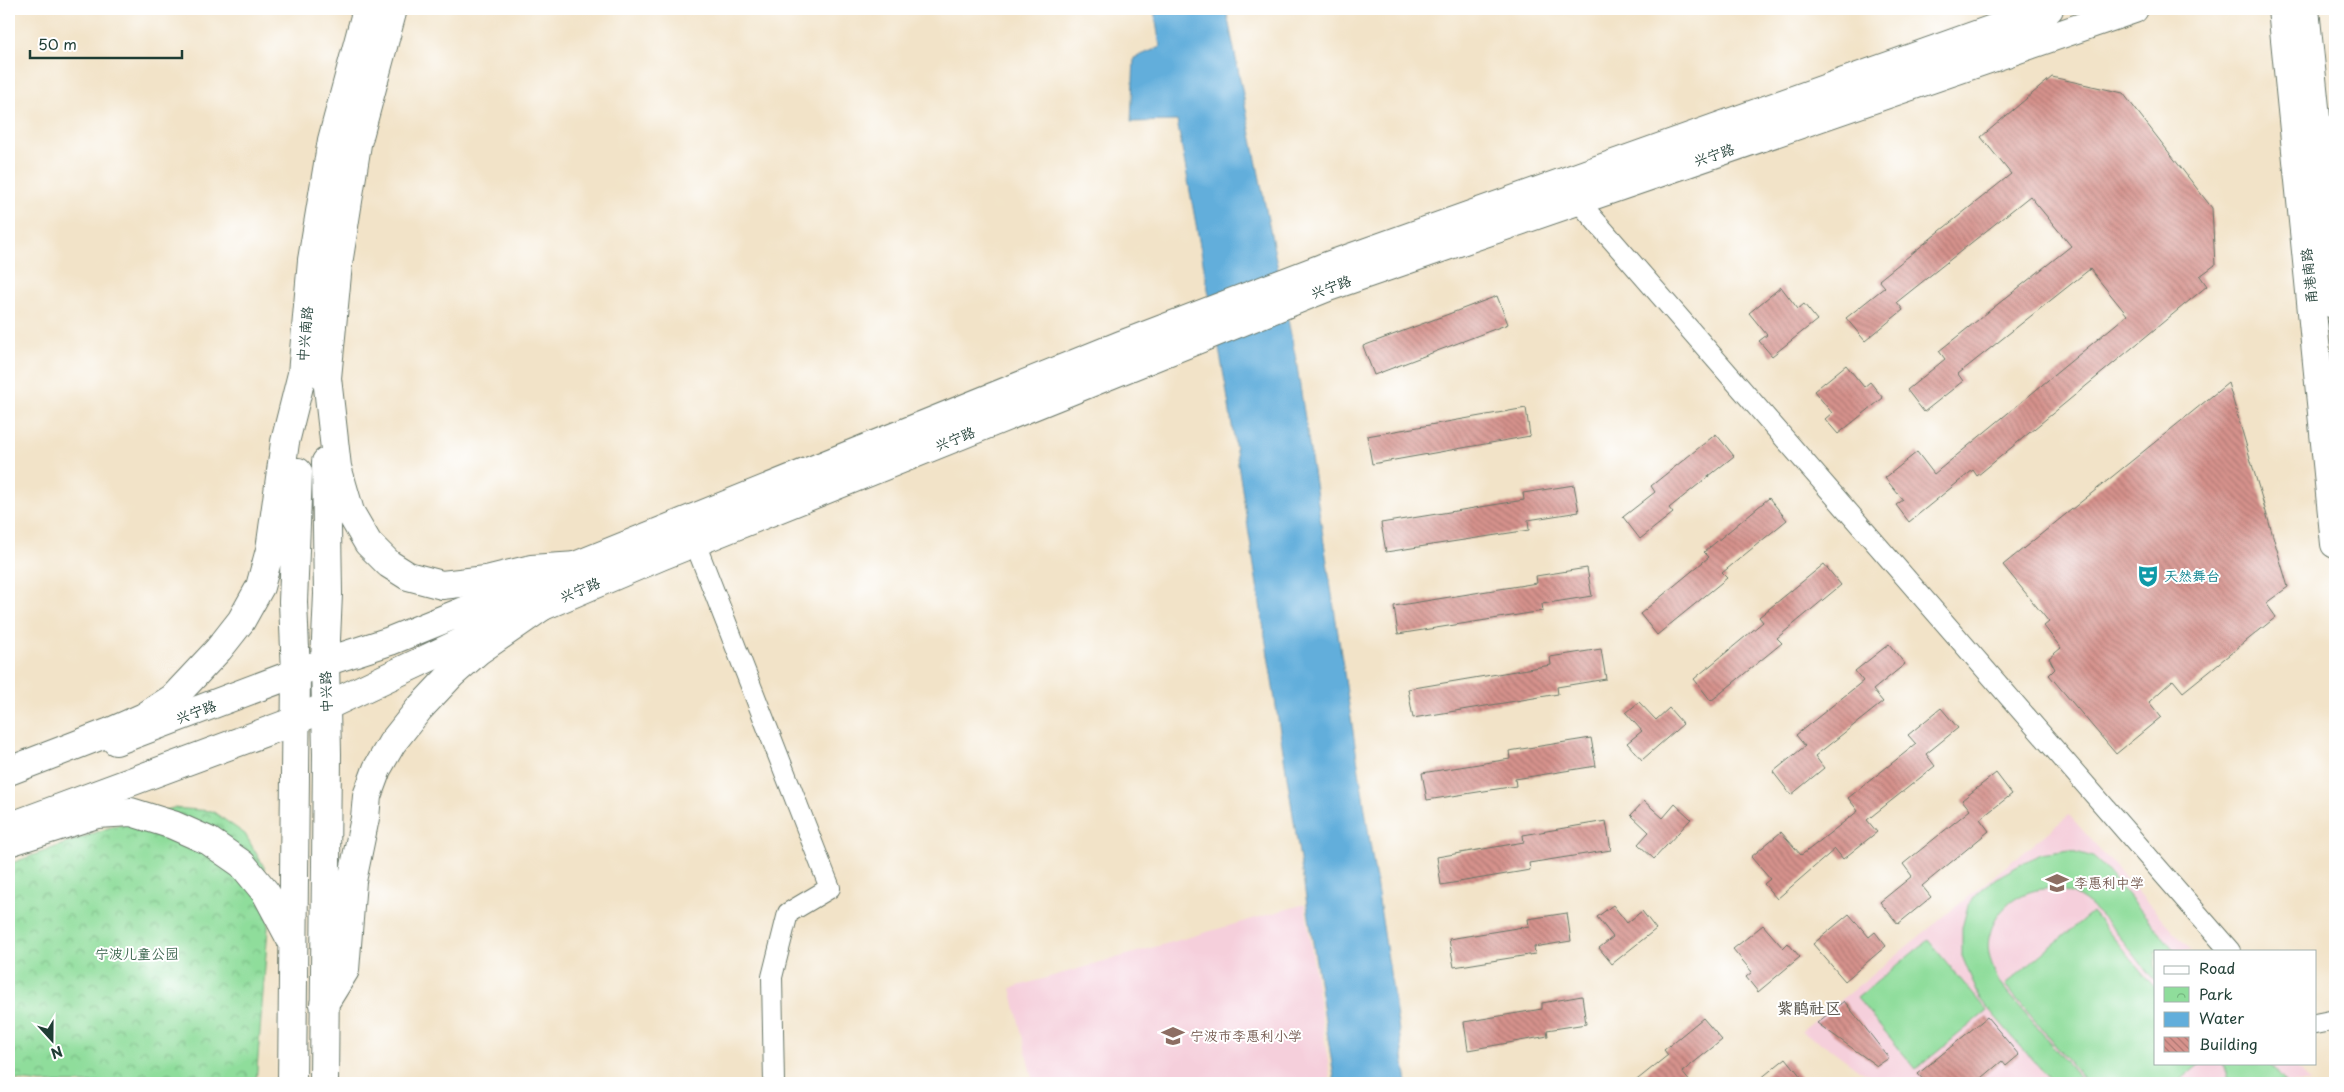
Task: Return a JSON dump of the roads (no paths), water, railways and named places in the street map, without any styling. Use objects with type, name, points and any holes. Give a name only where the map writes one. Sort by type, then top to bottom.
[{"type":"main road","name":"中兴南路","points":[[367,9],[332,140],[312,260],[314,376],[350,512],[368,543],[389,564]]},
{"type":"main road","name":"中兴南路","points":[[9,771],[144,717],[173,698],[219,649],[241,620],[262,578],[270,550],[285,442],[314,376],[338,264],[357,144],[393,9]]},
{"type":"main road","name":"兴宁路","points":[[9,780],[215,706],[325,662],[390,642],[577,566],[1325,278],[2049,9]]},
{"type":"main road","name":"兴宁路","points":[[1325,278],[1579,202],[2134,9]]},
{"type":"main road","name":"甬港南路","points":[[2282,9],[2335,544]]},
{"type":"main road","name":"甬港南路","points":[[2305,9],[2335,305]]},
{"type":"main road","name":"兴宁路","points":[[9,827],[295,721],[543,606],[695,543],[1124,356]]},
{"type":"main road","name":"中兴路","points":[[314,376],[326,502],[328,594],[325,662],[327,754],[324,1083]]},
{"type":"main road","points":[[292,1083],[296,673],[293,602],[314,376]]},
{"type":"main road","name":"兴宁路","points":[[389,564],[408,576],[442,585],[486,580],[531,569],[577,566]]},
{"type":"main road","name":"兴宁路","points":[[324,1005],[345,970],[352,881],[365,818],[367,796],[377,769],[392,743],[419,709],[452,674],[478,651],[543,606]]},
{"type":"main road","points":[[9,842],[97,814],[131,812],[173,825],[209,841],[242,864],[266,893],[292,942]]},
{"type":"street","points":[[1579,202],[2229,950]]},
{"type":"street","points":[[695,543],[830,888],[788,913],[772,976],[774,1083]]},
{"type":"street","points":[[2316,1024],[2335,1020]]},
{"type":"water","points":[[1154,9],[1226,9],[1296,360],[1407,1083],[1335,1083],[1226,387],[1177,121],[1131,122],[1134,58],[1160,47]]},
{"type":"place","name":"天然舞台","points":[[2148,576]]},
{"type":"place","name":"李惠利中学","points":[[2057,883]]},
{"type":"place","name":"宁波市李惠利小学","points":[[1173,1036]]},
{"type":"district","name":"紫鹃社区","points":[[1809,1008]]},
{"type":"park label","name":"宁波儿童公园","points":[[137,954]]}]
